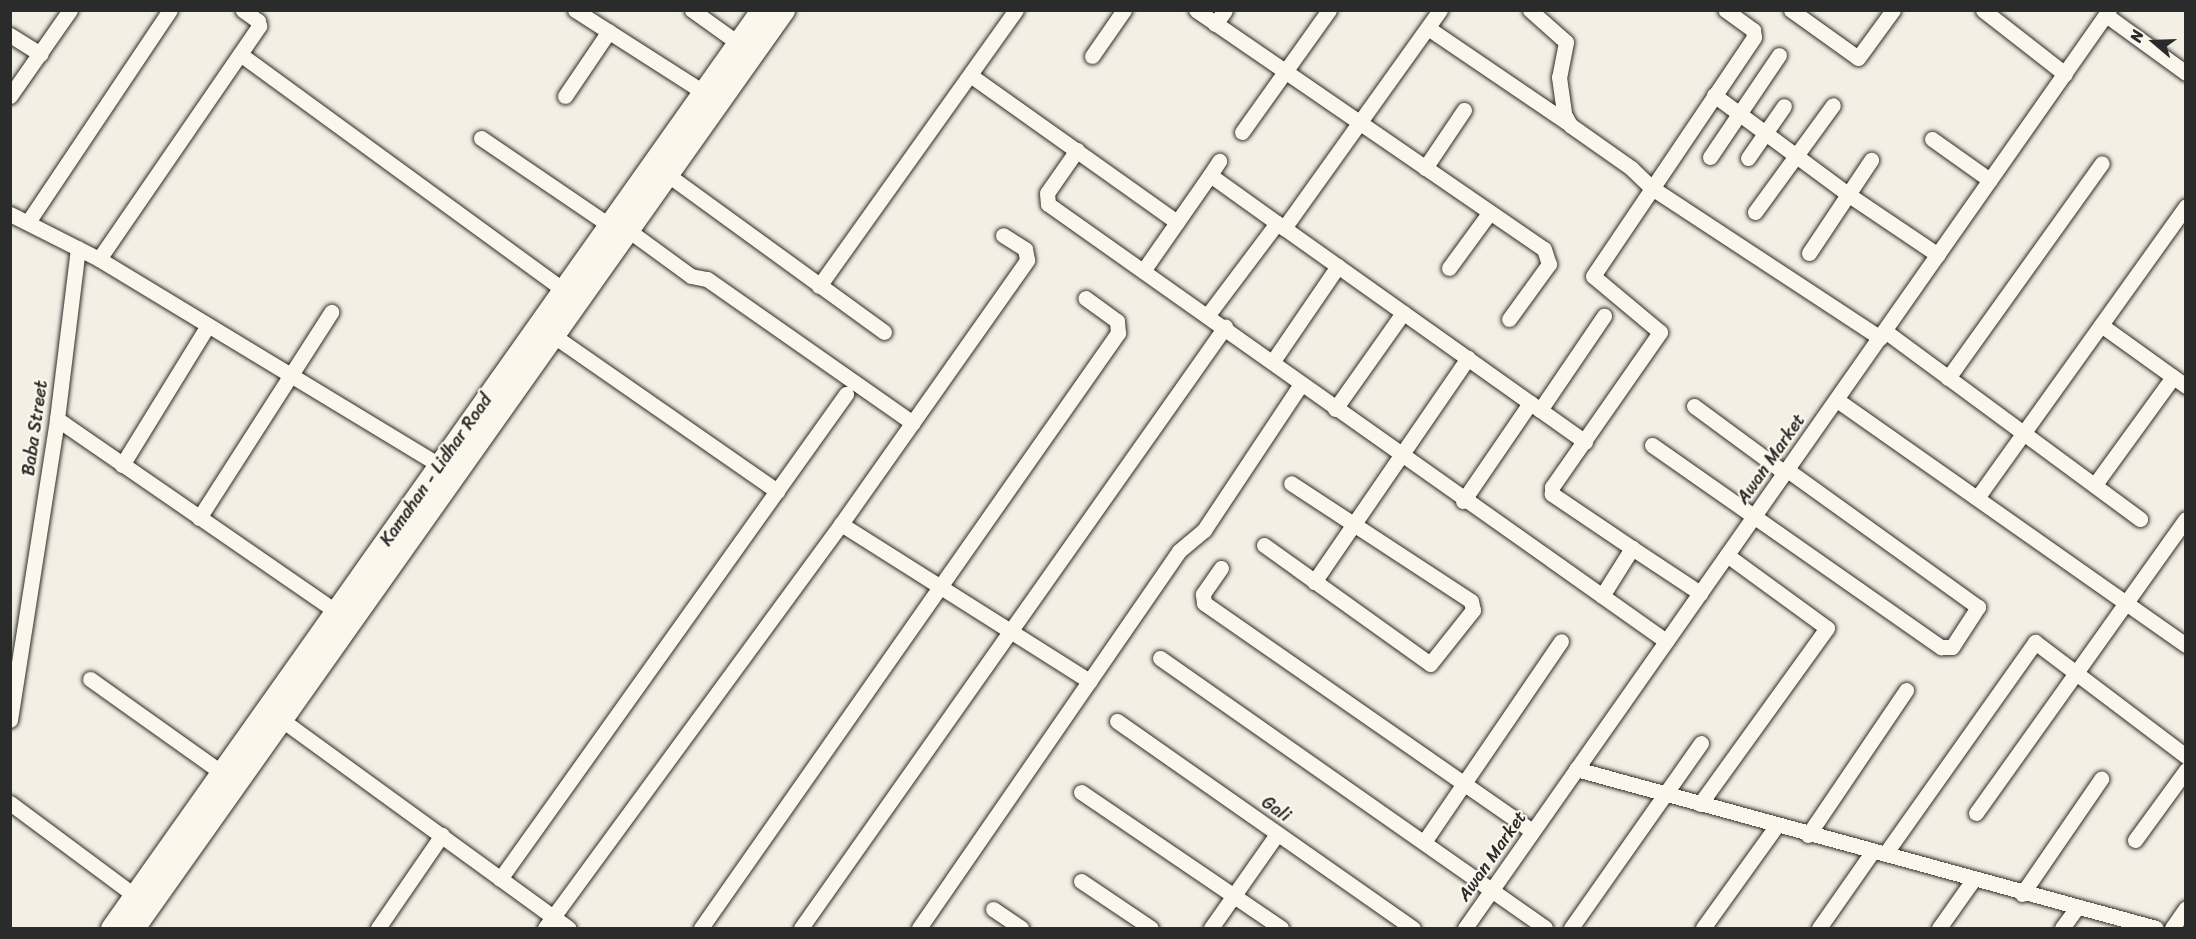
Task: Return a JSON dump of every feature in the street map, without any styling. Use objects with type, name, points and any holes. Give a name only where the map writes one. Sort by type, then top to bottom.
[{"type":"main road","name":"Kamahan - Lidhar Road","points":[[134,928],[554,336],[703,92],[761,10]]},
{"type":"main road","name":"Kamahan - Lidhar Road","points":[[111,928],[564,290],[668,175],[784,10]]},
{"type":"street","points":[[10,96],[70,10]]},
{"type":"street","points":[[28,222],[170,10]]},
{"type":"street","points":[[99,259],[259,23],[243,10]]},
{"type":"street","points":[[575,10],[703,92]]},
{"type":"street","points":[[692,10],[738,43]]},
{"type":"street","points":[[819,286],[1016,10]]},
{"type":"street","points":[[1092,56],[1124,10]]},
{"type":"street","points":[[1196,10],[1360,121],[1490,212],[1548,256],[1549,264],[1509,318]]},
{"type":"street","points":[[1215,24],[1225,10]]},
{"type":"street","points":[[1242,132],[1329,10]]},
{"type":"street","points":[[1207,316],[1360,121],[1440,10]]},
{"type":"street","points":[[1530,10],[1566,42],[1559,77],[1564,114],[1570,125]]},
{"type":"street","points":[[1700,593],[1552,494],[1552,487],[1660,332],[1593,276],[1755,33],[1725,10]]},
{"type":"street","points":[[1791,10],[1858,58],[1893,10]]},
{"type":"street","points":[[1992,13],[2065,74]]},
{"type":"street","points":[[2107,13],[2186,73]]},
{"type":"street","name":"Awan Market","points":[[1465,928],[2107,13]]},
{"type":"street","points":[[1428,28],[1631,168],[1652,188],[1948,378],[2023,434],[2096,483],[2140,519]]},
{"type":"street","points":[[565,96],[609,31]]},
{"type":"street","points":[[10,35],[40,54]]},
{"type":"street","points":[[240,54],[564,290]]},
{"type":"street","points":[[1710,157],[1779,55]]},
{"type":"street","points":[[970,75],[1178,222]]},
{"type":"street","points":[[1714,95],[1849,195],[1938,255]]},
{"type":"street","points":[[1755,212],[1794,154],[1833,105]]},
{"type":"street","points":[[1748,158],[1767,134],[1784,106]]},
{"type":"street","points":[[1425,168],[1464,110]]},
{"type":"street","points":[[481,138],[691,276],[707,279],[913,423]]},
{"type":"street","points":[[1932,139],[1990,180]]},
{"type":"street","points":[[1077,150],[1045,199],[1143,271],[1273,361],[1301,384],[1463,501],[1666,641]]},
{"type":"street","points":[[1809,253],[1871,160]]},
{"type":"street","points":[[1143,271],[1210,176],[1218,161]]},
{"type":"street","points":[[1948,378],[2102,163]]},
{"type":"street","points":[[668,175],[884,333]]},
{"type":"street","points":[[1210,176],[1585,442]]},
{"type":"street","points":[[1977,498],[2186,206]]},
{"type":"street","points":[[1449,268],[1490,212]]},
{"type":"street","points":[[10,214],[99,259],[439,465]]},
{"type":"street","points":[[549,923],[841,524],[1027,260],[1025,249],[1003,235]]},
{"type":"street","name":"Baba Street","points":[[10,720],[57,419],[78,248]]},
{"type":"street","points":[[1273,361],[1338,266]]},
{"type":"street","points":[[701,928],[1118,333],[1118,321],[1086,298]]},
{"type":"street","points":[[199,518],[330,312]]},
{"type":"street","points":[[1335,409],[1403,313]]},
{"type":"street","points":[[1463,501],[1604,316]]},
{"type":"street","points":[[122,465],[208,325]]},
{"type":"street","points":[[2096,483],[2179,382],[2101,325]]},
{"type":"street","points":[[801,928],[1225,327]]},
{"type":"street","points":[[554,336],[777,491]]},
{"type":"street","points":[[1314,582],[1468,358]]},
{"type":"street","points":[[919,928],[1179,551],[1204,530],[1301,384]]},
{"type":"street","points":[[500,879],[846,394]]},
{"type":"street","points":[[1837,400],[2186,645]]},
{"type":"street","points":[[1652,445],[1941,647],[1952,647],[1976,612],[1974,603],[1694,406]]},
{"type":"street","points":[[57,419],[335,611]]},
{"type":"street","points":[[1264,545],[1430,664],[1473,610],[1471,601],[1291,483]]},
{"type":"street","points":[[1976,813],[2186,519]]},
{"type":"street","points":[[841,524],[1089,681]]},
{"type":"street","points":[[1602,596],[1632,548]]},
{"type":"street","points":[[1700,804],[1827,628],[1727,555]]},
{"type":"street","points":[[1221,568],[1203,594],[1204,603],[1532,831]]},
{"type":"street","points":[[1424,842],[1466,784],[1561,640]]},
{"type":"street","points":[[1819,928],[1879,853],[2030,647],[2036,642],[2186,756]]},
{"type":"street","points":[[1160,658],[1545,928]]},
{"type":"street","points":[[90,679],[221,772]]},
{"type":"street","points":[[1808,835],[1906,690]]},
{"type":"street","points":[[282,720],[500,879],[549,923],[568,928]]},
{"type":"street","name":"Gali","points":[[1117,721],[1413,928]]},
{"type":"street","points":[[1571,928],[1701,742]]},
{"type":"street","points":[[1576,769],[2076,909],[2156,928]]},
{"type":"street","points":[[2135,840],[2186,770]]},
{"type":"street","points":[[2022,894],[2101,779]]},
{"type":"street","points":[[1082,792],[1281,928]]},
{"type":"street","points":[[10,803],[134,895]]},
{"type":"street","points":[[1703,928],[1777,825]]},
{"type":"street","points":[[1210,928],[1277,834]]},
{"type":"street","points":[[378,928],[442,835]]},
{"type":"street","points":[[1939,928],[1973,880]]},
{"type":"street","points":[[1081,881],[1151,928]]},
{"type":"street","points":[[2172,928],[2186,908]]},
{"type":"street","points":[[993,909],[1021,928]]},
{"type":"street","points":[[2062,928],[2076,909]]}]
